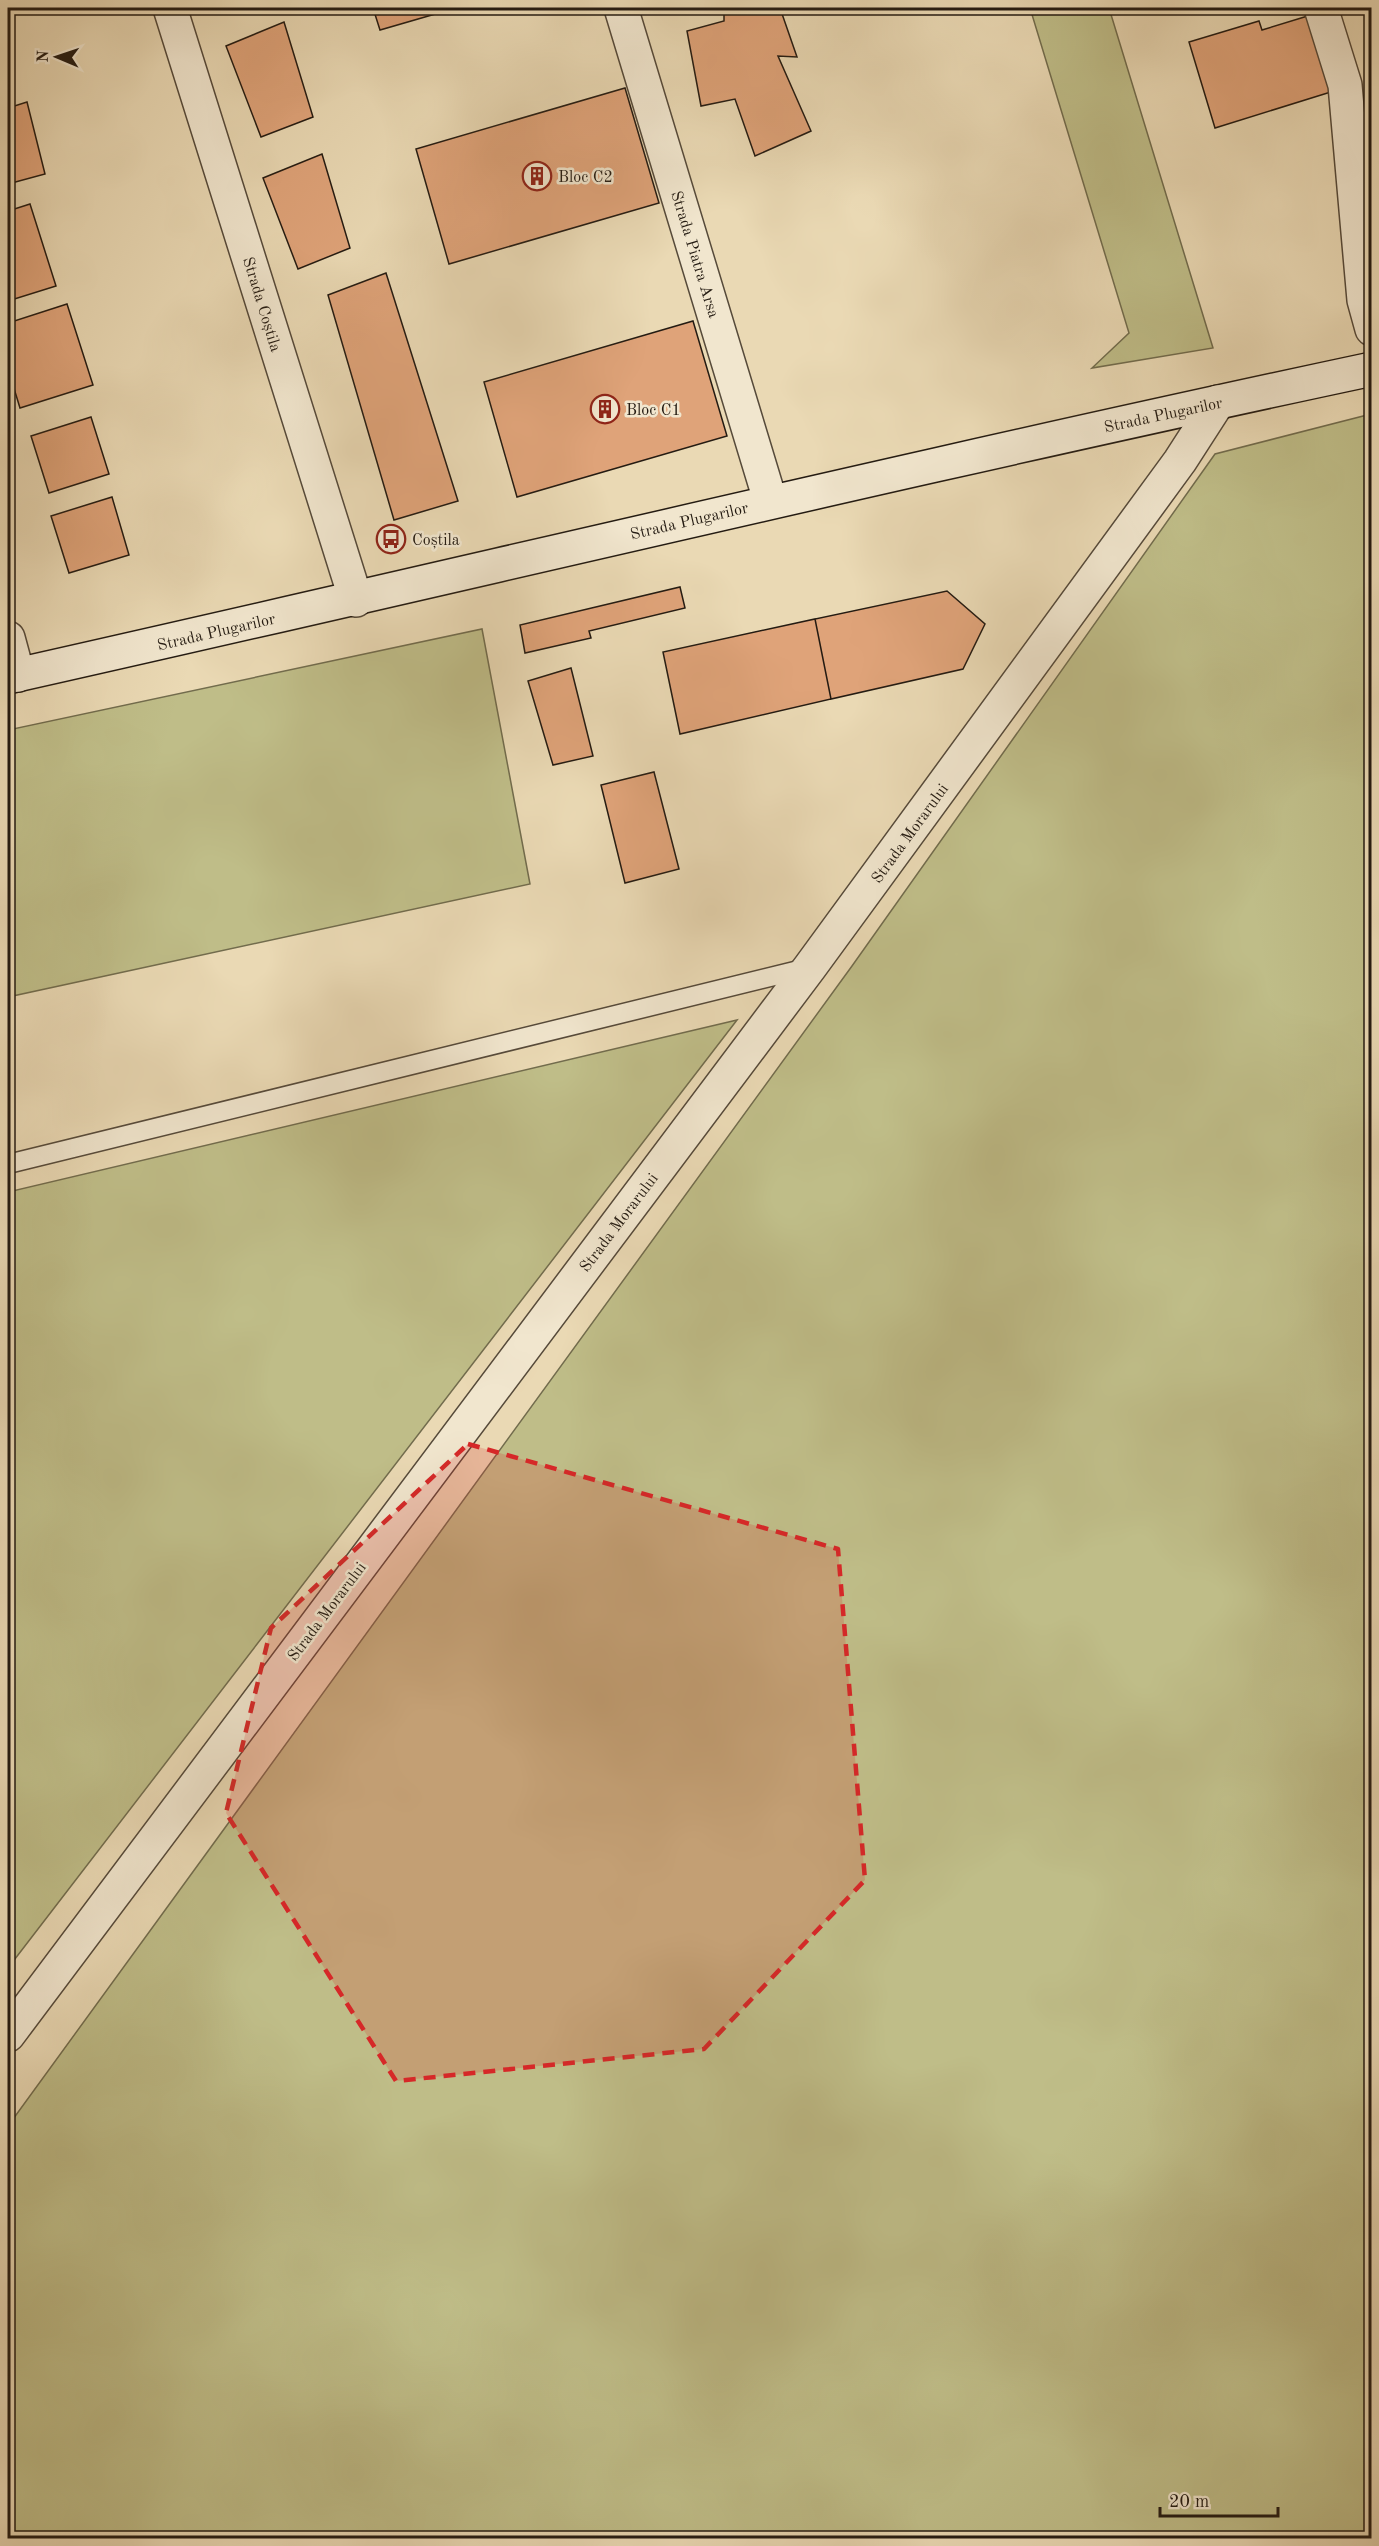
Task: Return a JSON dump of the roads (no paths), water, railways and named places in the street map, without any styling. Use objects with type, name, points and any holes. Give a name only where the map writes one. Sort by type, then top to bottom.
[{"type":"street","name":"Strada Coștila","points":[[170,8],[356,600]]},
{"type":"street","name":"Strada Piatra Arsa","points":[[621,8],[770,500]]},
{"type":"street","points":[[1321,8],[1345,85],[1364,300],[1371,329]]},
{"type":"street","name":"Strada Plugarilor","points":[[13,676],[356,600],[770,500],[1371,369]]},
{"type":"street","name":"Strada Morarului","points":[[8,2035],[810,967],[1180,461],[1218,402]]},
{"type":"street","points":[[8,638],[13,676]]},
{"type":"lane","points":[[8,1164],[810,967]]},
{"type":"place","name":"Bloc C2","points":[[537,176]]},
{"type":"place","name":"Bloc C1","points":[[605,409]]},
{"type":"place","name":"Coștila","points":[[391,539]]}]
